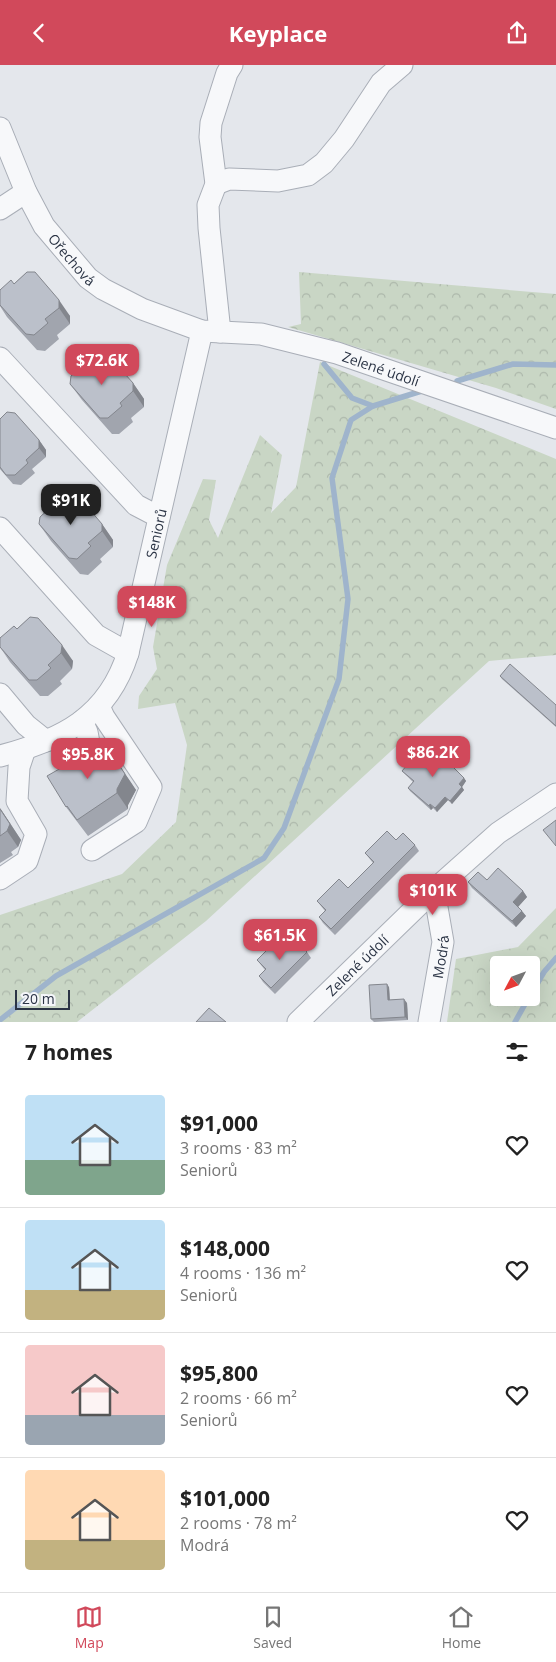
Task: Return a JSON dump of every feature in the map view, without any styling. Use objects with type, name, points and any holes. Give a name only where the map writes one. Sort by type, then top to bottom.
[{"type":"street","points":[[211,332],[215,292],[208,205],[216,184],[210,137],[211,123],[227,73],[232,65]]},
{"type":"street","points":[[216,184],[229,179],[278,181],[308,175],[324,163],[344,139],[381,83],[402,65]]},
{"type":"street","name":"Ořechová","points":[[0,128],[26,192],[44,225],[88,278],[103,289],[142,309],[211,332]]},
{"type":"street","points":[[0,209],[26,192]]},
{"type":"street","name":"Zelené údolí","points":[[211,332],[261,334],[337,353],[556,428]]},
{"type":"street","name":"Seniorů","points":[[0,756],[26,749],[68,731],[99,706],[111,691],[123,670],[159,517],[211,332]]},
{"type":"street","points":[[0,358],[136,505],[159,517]]},
{"type":"street","points":[[0,528],[96,635],[128,653]]},
{"type":"street","points":[[0,694],[26,725],[46,741]]},
{"type":"street","points":[[92,850],[136,822],[151,787],[104,717],[99,706]]},
{"type":"street","points":[[55,780],[80,765],[90,748],[87,732],[82,721]]},
{"type":"street","points":[[0,879],[27,861],[36,834],[17,801],[19,767],[26,749]]},
{"type":"street","name":"Zelené údolí","points":[[298,1022],[434,890],[498,833],[556,794]]},
{"type":"street","name":"Modrá","points":[[429,1022],[443,942],[434,890]]},
{"type":"green space","points":[[299,272],[556,294],[556,409],[496,388],[288,327],[301,324]]},
{"type":"green space","points":[[320,362],[556,459],[556,655],[489,661],[206,921],[77,1022],[0,1022],[0,915],[122,874],[176,822],[187,745],[175,703],[138,709],[139,696],[157,669],[153,647],[167,565],[203,479],[216,480],[209,520],[218,538],[260,435],[282,455],[271,513],[296,487]]},
{"type":"green space","points":[[556,908],[556,1022],[447,1022],[456,959],[518,947]]},
{"type":"building","points":[[27,272],[35,272],[59,300],[59,308],[45,319],[48,323],[34,335],[26,334],[0,305],[0,290],[11,280],[14,284]]},
{"type":"building","points":[[101,355],[109,356],[133,383],[133,391],[120,403],[122,406],[108,418],[100,418],[70,384],[71,376],[85,364],[88,367]]},
{"type":"building","points":[[7,412],[15,413],[39,440],[39,448],[26,460],[28,463],[15,475],[6,475],[0,467],[0,419]]},
{"type":"building","points":[[70,496],[78,496],[102,524],[102,531],[88,543],[91,546],[77,559],[69,558],[39,524],[40,517],[54,504],[56,507]]},
{"type":"building","points":[[30,617],[38,618],[62,645],[61,653],[48,665],[51,668],[37,680],[29,680],[0,647],[0,638],[14,626],[17,629]]},
{"type":"building","points":[[510,664],[556,705],[556,726],[500,676]]},
{"type":"building","points":[[103,741],[125,774],[117,789],[117,793],[77,820],[66,807],[47,776],[75,760],[89,746],[91,749]]},
{"type":"building","points":[[432,750],[439,756],[440,754],[464,778],[459,784],[462,787],[450,801],[445,797],[435,808],[430,804],[429,806],[408,788],[414,781],[402,771],[419,751],[426,756]]},
{"type":"building","points":[[0,809],[10,824],[7,831],[0,836]]},
{"type":"building","points":[[556,820],[556,846],[543,830]]},
{"type":"building","points":[[387,831],[396,840],[403,833],[415,845],[331,929],[319,917],[326,910],[317,901],[339,879],[348,888],[374,862],[365,853]]},
{"type":"building","points":[[498,868],[523,891],[513,902],[522,911],[512,921],[468,882],[478,872],[487,880]]},
{"type":"building","points":[[279,938],[288,947],[295,940],[307,952],[271,988],[259,976],[266,969],[257,960]]},
{"type":"building","points":[[387,984],[388,1000],[404,999],[405,1017],[371,1019],[369,985]]},
{"type":"building","points":[[209,1008],[226,1022],[196,1022]]},
{"type":"waterway","points":[[324,364],[352,398],[373,406],[425,390]]},
{"type":"waterway","points":[[457,381],[513,364],[556,365]]},
{"type":"waterway","points":[[0,1020],[56,976],[264,858],[284,828],[339,679],[348,599],[332,478],[351,420],[373,406]]},
{"type":"waterway","points":[[540,979],[556,958]]},
{"type":"waterway","points":[[515,1022],[524,1006]]}]
